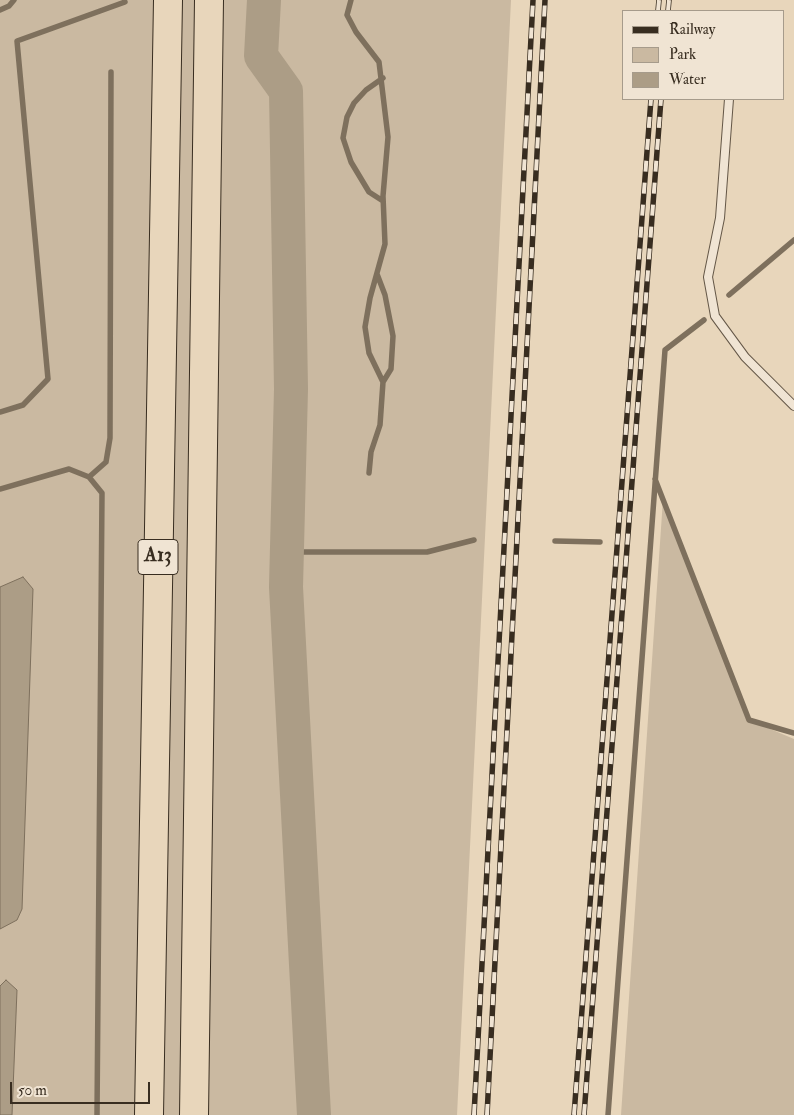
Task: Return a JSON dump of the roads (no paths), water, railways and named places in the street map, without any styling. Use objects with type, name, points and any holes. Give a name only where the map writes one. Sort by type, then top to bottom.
[{"type":"highway","name":"A13","points":[[149,1115],[168,0]]},
{"type":"highway","name":"A13","points":[[194,1115],[209,0]]},
{"type":"lane","points":[[729,100],[720,218],[708,277],[715,316],[745,357],[794,406]]},
{"type":"water","points":[[23,577],[33,589],[22,909],[17,920],[0,929],[0,587]]},
{"type":"water","points":[[6,980],[17,990],[12,1115],[0,1115],[0,986]]},
{"type":"waterway","points":[[0,10],[9,6],[14,0]]},
{"type":"waterway","points":[[264,0],[261,56],[286,91],[291,389],[286,587],[314,1115]]},
{"type":"waterway","points":[[351,0],[347,15],[356,32],[379,62],[388,137],[383,196],[385,244],[370,298],[365,327],[369,353],[383,382],[380,425],[371,452],[369,473]]},
{"type":"waterway","points":[[0,412],[23,405],[48,379],[17,41],[125,2]]},
{"type":"waterway","points":[[0,489],[69,469],[89,477],[106,462],[110,438],[111,72]]},
{"type":"waterway","points":[[383,78],[366,90],[354,103],[347,117],[343,138],[351,162],[369,192],[383,201]]},
{"type":"waterway","points":[[729,295],[794,240]]},
{"type":"waterway","points":[[377,274],[385,295],[393,336],[391,369],[383,382]]},
{"type":"waterway","points":[[608,1115],[665,350],[704,320]]},
{"type":"waterway","points":[[89,477],[102,493],[97,1115]]},
{"type":"waterway","points":[[655,479],[749,720],[794,733]]},
{"type":"waterway","points":[[287,552],[427,552],[474,540]]},
{"type":"waterway","points":[[555,541],[600,542]]},
{"type":"railway","points":[[474,1115],[533,0]]},
{"type":"railway","points":[[487,1115],[545,0]]},
{"type":"railway","points":[[658,10],[659,0]]},
{"type":"railway","points":[[668,10],[669,0]]},
{"type":"railway","points":[[574,1115],[651,100]]},
{"type":"railway","points":[[584,1115],[661,100]]}]
